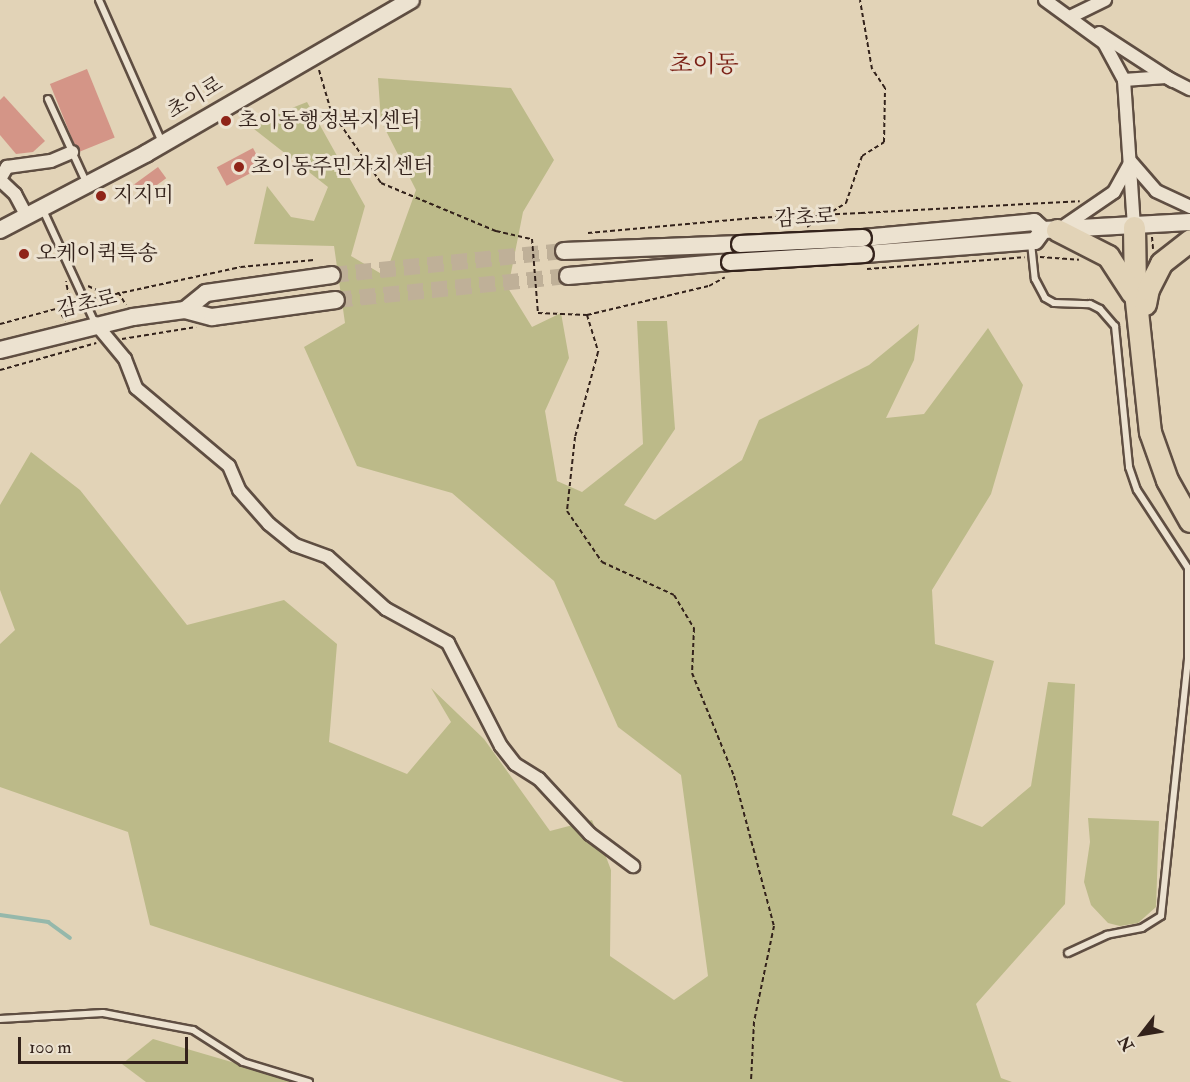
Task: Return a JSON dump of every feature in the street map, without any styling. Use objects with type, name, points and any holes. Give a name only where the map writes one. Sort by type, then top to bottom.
[{"type":"highway","points":[[1134,227],[1150,432],[1167,480],[1190,521]]},
{"type":"highway","points":[[1041,240],[1108,256],[1141,304],[1159,435],[1170,470],[1190,506]]},
{"type":"highway","points":[[1141,304],[1161,263],[1190,240]]},
{"type":"main road","name":"초이로","points":[[0,230],[87,186],[411,0]]},
{"type":"main road","name":"감초로","points":[[568,276],[730,268],[865,253],[1034,222],[1041,240],[1190,222]]},
{"type":"main road","name":"감초로","points":[[564,251],[740,244],[865,253]]},
{"type":"main road","name":"감초로","points":[[185,310],[206,293],[332,275]]},
{"type":"main road","name":"감초로","points":[[0,350],[95,323],[185,310],[212,317],[336,300]]},
{"type":"street","points":[[1045,0],[1104,43],[1124,80],[1134,227]]},
{"type":"street","points":[[1070,16],[1105,0]]},
{"type":"street","points":[[1083,26],[1135,54],[1173,81]]},
{"type":"street","points":[[1124,80],[1156,76],[1190,89]]},
{"type":"street","points":[[35,214],[0,180],[7,167],[51,161],[72,152]]},
{"type":"street","points":[[1130,161],[1156,191],[1190,207]]},
{"type":"street","points":[[1041,240],[1114,192],[1130,161]]},
{"type":"street","points":[[95,323],[112,341],[136,388],[229,466],[239,490],[269,524],[295,546],[328,557],[386,609],[448,643],[508,755],[568,807],[590,834],[633,866]]},
{"type":"lane","points":[[99,0],[162,144]]},
{"type":"lane","points":[[48,99],[87,186]]},
{"type":"lane","points":[[35,214],[85,301],[95,323]]},
{"type":"lane","points":[[1041,240],[1035,279],[1045,298],[1054,303],[1090,304],[1100,309],[1115,326],[1129,467],[1137,490],[1188,568],[1188,659],[1161,916],[1142,928],[1107,935],[1068,953]]},
{"type":"lane","points":[[0,1019],[103,1013],[193,1030],[243,1062],[309,1082]]},
{"type":"path","points":[[797,233],[846,203],[862,156],[884,142],[885,88],[872,69],[860,0]]},
{"type":"path","points":[[311,58],[319,67],[332,111],[381,183],[496,231],[532,239],[538,313],[587,315],[709,286],[730,268]]},
{"type":"path","points":[[588,233],[753,218],[1085,200]]},
{"type":"path","points":[[865,253],[1041,240],[1088,262]]},
{"type":"path","points":[[0,324],[107,295],[241,267],[314,260]]},
{"type":"path","points":[[61,271],[69,297],[64,307]]},
{"type":"path","points":[[85,283],[107,295]]},
{"type":"path","points":[[587,315],[598,352],[576,437],[567,511],[602,562],[674,595],[694,628],[692,673],[734,776],[774,926],[754,1022],[751,1082]]},
{"type":"path","points":[[0,370],[112,341],[203,326]]},
{"type":"shaded area","points":[[378,78],[511,88],[554,160],[523,212],[508,288],[532,327],[561,313],[569,358],[545,411],[557,481],[582,492],[643,444],[637,321],[667,321],[675,429],[624,505],[655,520],[742,460],[759,420],[869,365],[919,324],[914,360],[886,418],[924,414],[988,328],[1023,385],[991,494],[932,590],[935,644],[994,661],[952,815],[982,827],[1031,786],[1048,682],[1075,684],[1065,904],[976,1004],[1001,1078],[1012,1082],[624,1082],[150,925],[128,832],[0,787],[0,644],[15,630],[0,590],[0,505],[31,452],[80,490],[187,625],[284,600],[337,644],[329,742],[407,774],[451,722],[431,688],[484,739],[550,831],[592,820],[611,870],[610,956],[674,1000],[708,976],[681,775],[618,727],[554,581],[452,493],[357,466],[304,347],[345,323],[334,246],[254,244],[267,186],[291,217],[314,221],[328,187],[249,125],[307,102],[365,206],[351,256],[385,276],[416,190],[381,121]]},
{"type":"shaded area","points":[[1088,818],[1159,821],[1156,907],[1138,923],[1120,926],[1108,923],[1091,905],[1084,882],[1090,842]]},
{"type":"shaded area","points":[[153,1039],[298,1082],[146,1082],[122,1064]]},
{"type":"building","points":[[87,69],[115,138],[78,153],[50,84]]},
{"type":"building","points":[[4,96],[45,141],[33,152],[16,154],[0,135],[0,100]]},
{"type":"building","name":"초이동주민자치센터","points":[[253,148],[263,167],[227,186],[217,167]]},
{"type":"building","points":[[158,167],[166,178],[141,197],[133,185]]},
{"type":"waterway","points":[[0,915],[48,922],[70,938]]},
{"type":"tunnel","points":[[332,275],[564,251]]},
{"type":"tunnel","points":[[336,300],[568,276]]},
{"type":"place","name":"초이동행정복지센터","points":[[226,121]]},
{"type":"place","name":"초이동주민자치센터","points":[[239,167]]},
{"type":"place","name":"지지미","points":[[101,196]]},
{"type":"place","name":"오케이퀵특송","points":[[24,254]]},
{"type":"district","name":"초이동","points":[[704,65]]}]
